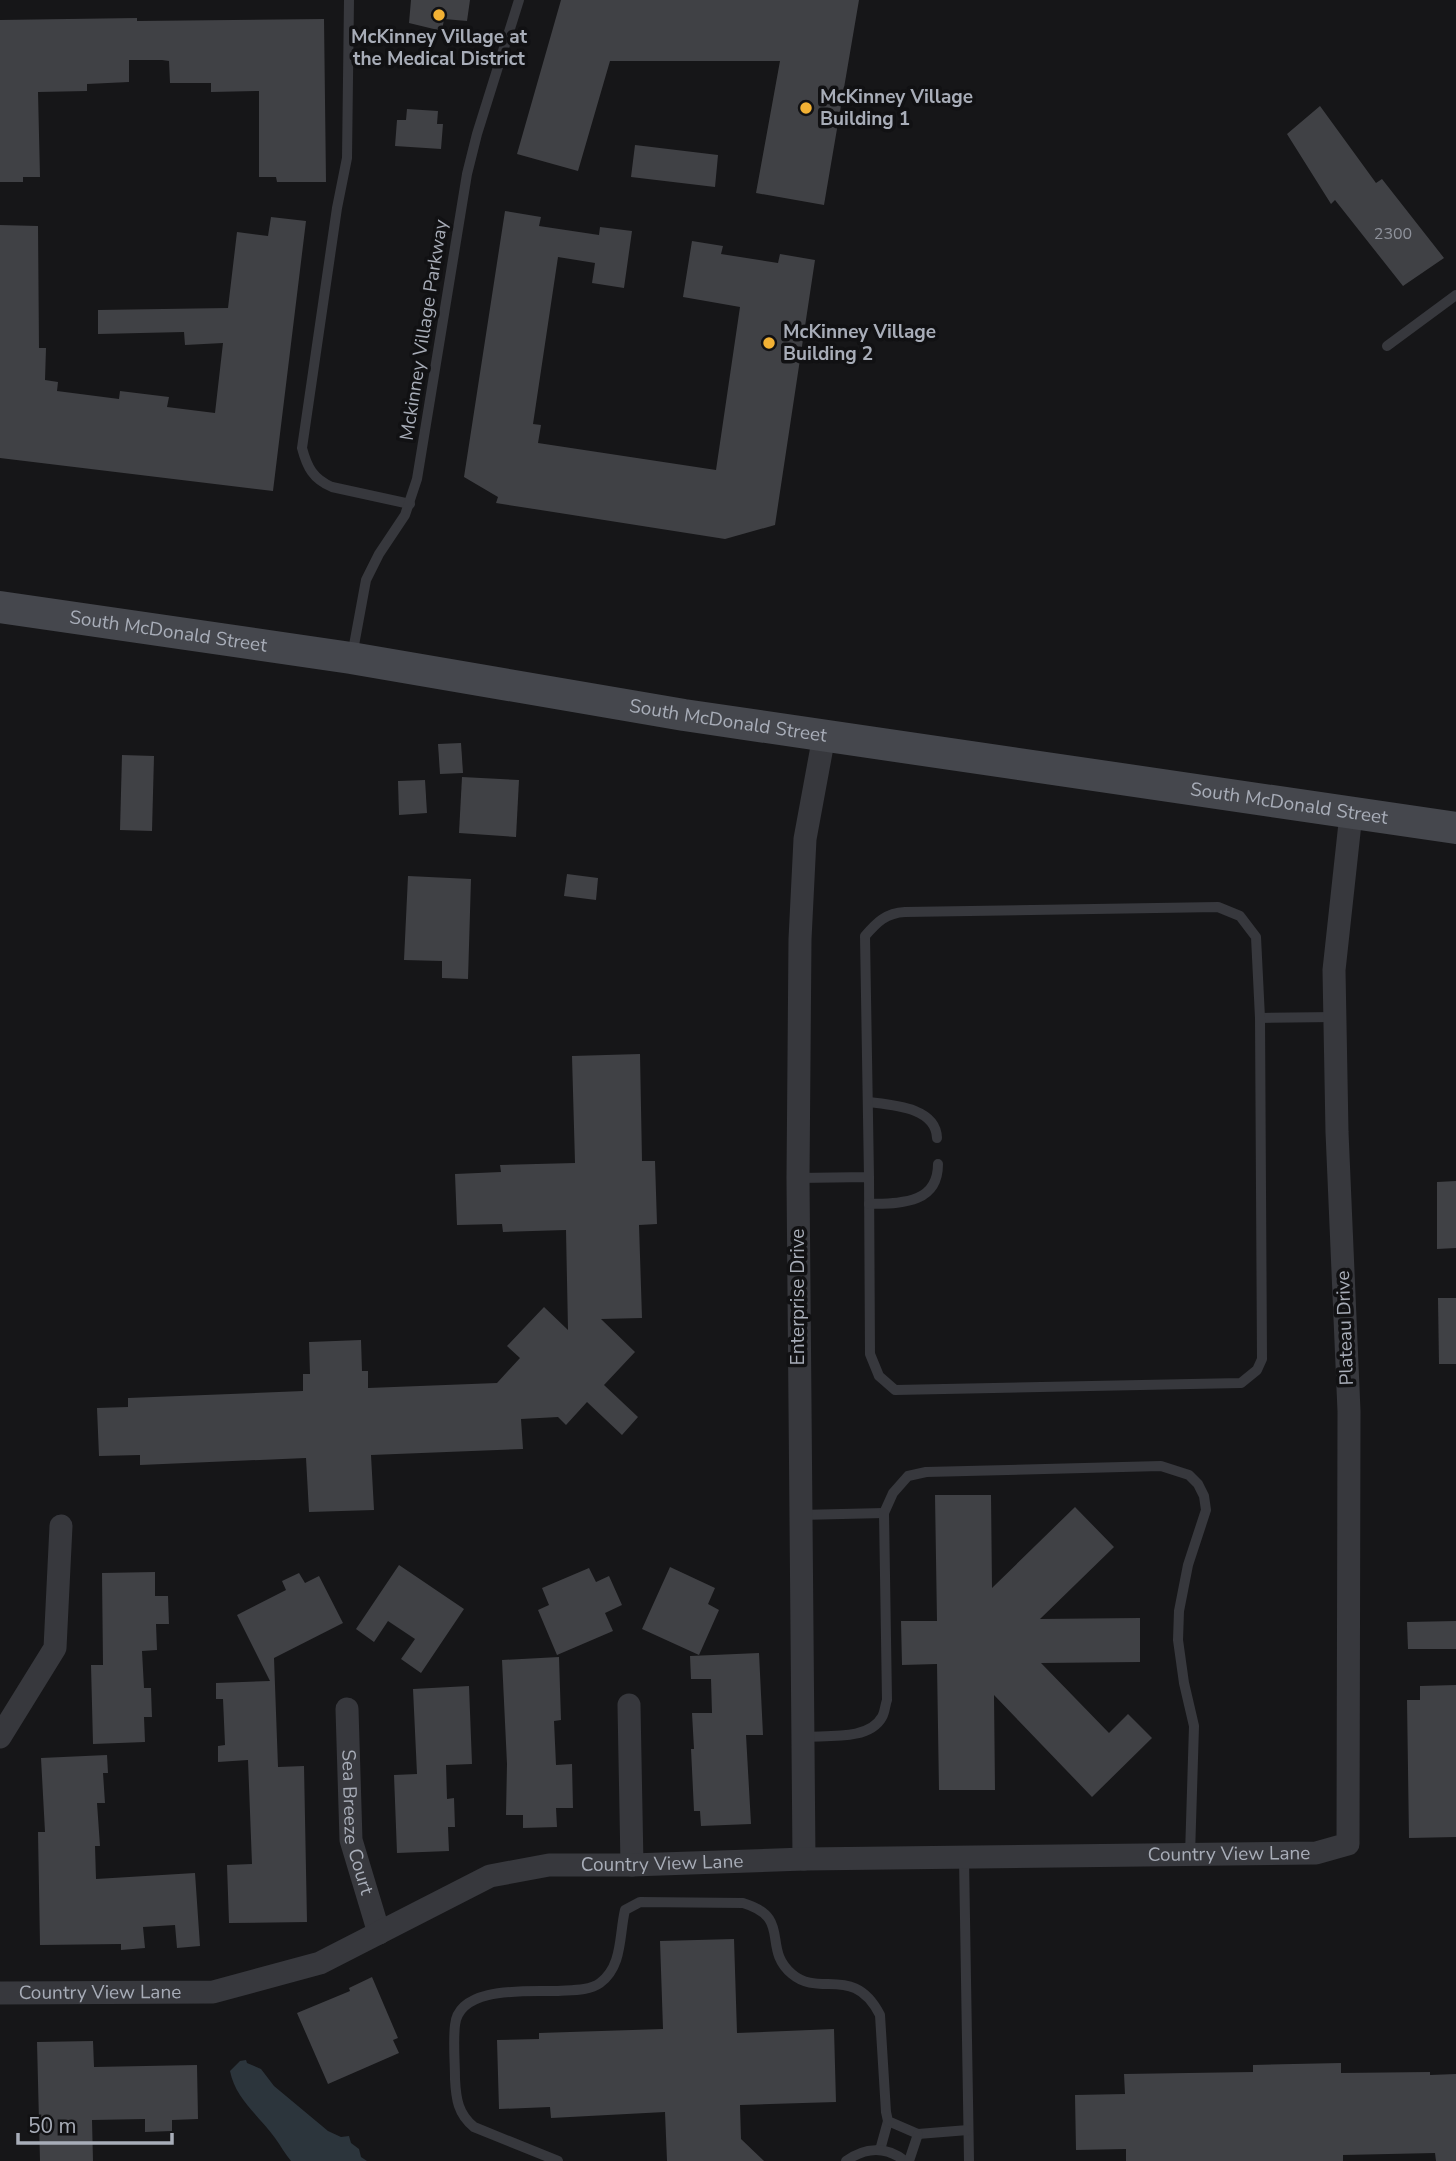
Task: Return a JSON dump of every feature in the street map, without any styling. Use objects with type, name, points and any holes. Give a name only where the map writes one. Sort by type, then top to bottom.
[{"type":"main road","name":"South McDonald Street","points":[[0,607],[351,658],[508,683],[616,704],[824,736],[1456,828]]},
{"type":"street","name":"Enterprise Drive","points":[[804,1859],[797,1178],[800,939],[804,839],[824,736]]},
{"type":"street","name":"Plateau Drive","points":[[1348,1844],[1349,1411],[1335,1017],[1337,934],[1351,814]]},
{"type":"street","points":[[0,1737],[55,1648],[61,1526]]},
{"type":"street","points":[[629,1705],[632,1865]]},
{"type":"street","name":"Sea Breeze Court","points":[[347,1709],[351,1840],[379,1933]]},
{"type":"street","name":"Country View Lane","points":[[0,1993],[213,1992],[320,1963],[490,1876],[550,1865],[1316,1853],[1348,1844]]},
{"type":"lane","points":[[349,0],[347,158],[337,208],[302,448],[309,471],[322,483],[410,504]]},
{"type":"lane","name":"Mckinney Village Parkway","points":[[351,658],[366,580],[410,504],[421,460],[467,174],[519,0]]},
{"type":"lane","points":[[1387,346],[1456,295]]},
{"type":"lane","points":[[1218,906],[1240,916],[1256,937],[1260,1018],[1262,1359],[1257,1370],[1241,1383],[895,1390],[879,1376],[870,1354],[865,936],[880,919],[895,913],[1218,906]]},
{"type":"lane","points":[[1260,1018],[1335,1017]]},
{"type":"lane","points":[[868,1102],[914,1110],[928,1118],[937,1130],[937,1138]]},
{"type":"lane","points":[[869,1204],[904,1203],[919,1198],[932,1188],[938,1164]]},
{"type":"lane","points":[[797,1178],[869,1177]]},
{"type":"lane","points":[[803,1737],[859,1733],[873,1727],[883,1716],[887,1700],[884,1513],[894,1493],[908,1476],[926,1472],[1161,1466],[1189,1475],[1198,1483],[1206,1510],[1188,1565],[1179,1611],[1178,1640],[1194,1726],[1190,1855]]},
{"type":"lane","points":[[800,1515],[884,1513]]},
{"type":"lane","points":[[964,1858],[969,2161]]},
{"type":"lane","points":[[558,2161],[474,2127],[463,2118],[456,2090],[455,2023],[460,2010],[474,1999],[492,1994],[576,1990],[596,1985],[611,1973],[619,1954],[620,1929],[625,1910],[640,1902],[743,1903],[759,1908],[768,1916],[777,1952],[792,1974],[804,1981],[846,1985],[861,1991],[873,2001],[880,2015],[888,2121],[880,2150]]},
{"type":"lane","points":[[888,2121],[918,2134],[968,2130]]},
{"type":"lane","points":[[846,2161],[856,2154],[880,2150],[907,2161],[918,2134]]},
{"type":"shaded area","points":[[246,2060],[261,2069],[274,2086],[328,2131],[341,2137],[349,2136],[351,2143],[359,2149],[361,2157],[367,2161],[291,2161],[237,2090],[230,2071],[240,2061]]},
{"type":"building","name":"McKinney Village at the Medical District","points":[[411,0],[470,0],[467,21],[444,19],[442,31],[409,23]]},
{"type":"building","name":"McKinney Village Building 1","points":[[561,0],[859,0],[824,205],[756,193],[780,61],[610,61],[578,171],[517,154]]},
{"type":"building","points":[[137,18],[137,21],[324,19],[326,182],[277,182],[276,177],[259,177],[259,91],[211,92],[211,83],[170,83],[169,61],[129,60],[129,82],[87,84],[87,91],[38,92],[40,177],[23,177],[23,182],[0,182],[0,20]]},
{"type":"building","points":[[1320,106],[1376,183],[1382,179],[1444,258],[1403,286],[1335,200],[1331,204],[1287,134]]},
{"type":"building","points":[[407,109],[438,111],[437,124],[443,124],[441,149],[395,146],[397,120],[406,120]]},
{"type":"building","points":[[635,145],[718,155],[715,187],[631,177]]},
{"type":"building","name":"McKinney Village Building 2","points":[[505,211],[541,217],[539,226],[599,235],[600,227],[632,231],[624,288],[592,283],[595,263],[558,257],[533,424],[541,425],[538,443],[716,470],[740,307],[683,297],[692,241],[723,246],[721,254],[778,263],[780,254],[815,260],[775,525],[725,539],[496,503],[498,497],[464,477]]},
{"type":"building","points":[[271,217],[306,221],[273,491],[0,458],[0,225],[38,226],[39,348],[46,348],[45,380],[58,382],[57,391],[119,399],[120,391],[169,397],[167,407],[215,413],[223,343],[185,345],[184,332],[98,334],[98,310],[228,308],[237,232],[268,236]]},
{"type":"building","points":[[461,743],[463,773],[440,774],[438,744]]},
{"type":"building","points":[[122,755],[154,756],[152,831],[120,830]]},
{"type":"building","points":[[462,777],[519,780],[516,837],[459,833]]},
{"type":"building","points":[[425,780],[427,813],[399,815],[398,781]]},
{"type":"building","points":[[567,874],[598,878],[596,900],[564,896]]},
{"type":"building","points":[[408,876],[471,879],[468,979],[442,978],[442,961],[404,960]]},
{"type":"building","points":[[640,1054],[642,1161],[655,1161],[657,1224],[639,1225],[642,1318],[601,1319],[635,1352],[604,1385],[638,1417],[622,1435],[587,1402],[566,1425],[558,1417],[521,1419],[523,1449],[371,1455],[374,1510],[309,1512],[306,1458],[140,1465],[140,1455],[99,1456],[97,1408],[128,1407],[128,1398],[303,1391],[303,1374],[310,1374],[309,1342],[361,1340],[362,1371],[368,1371],[368,1388],[497,1383],[520,1358],[507,1346],[544,1307],[568,1330],[566,1230],[503,1232],[502,1224],[457,1225],[455,1174],[501,1172],[500,1165],[575,1163],[572,1056]]},
{"type":"building","points":[[1456,1181],[1456,1248],[1437,1249],[1437,1182]]},
{"type":"building","points":[[1438,1298],[1456,1298],[1456,1364],[1439,1364]]},
{"type":"building","points":[[935,1495],[991,1495],[992,1588],[1075,1507],[1114,1547],[1040,1619],[1140,1618],[1140,1662],[1041,1663],[1109,1733],[1128,1714],[1152,1738],[1092,1797],[994,1695],[995,1790],[939,1790],[937,1664],[902,1665],[901,1621],[937,1621]]},
{"type":"building","points":[[399,1565],[464,1609],[421,1673],[401,1659],[415,1639],[388,1621],[374,1642],[356,1629]]},
{"type":"building","points":[[670,1567],[715,1588],[708,1604],[719,1610],[699,1655],[642,1629]]},
{"type":"building","points":[[589,1568],[596,1582],[609,1576],[622,1605],[605,1613],[613,1631],[557,1655],[538,1610],[549,1605],[542,1588]]},
{"type":"building","points":[[155,1572],[155,1596],[168,1596],[169,1624],[156,1624],[157,1650],[142,1651],[144,1688],[151,1688],[152,1717],[144,1717],[145,1742],[93,1744],[91,1665],[103,1665],[102,1573]]},
{"type":"building","points":[[299,1573],[305,1583],[319,1576],[343,1623],[274,1658],[278,1767],[304,1766],[307,1922],[229,1923],[227,1865],[252,1864],[248,1760],[218,1762],[218,1746],[225,1745],[223,1699],[216,1699],[216,1683],[270,1681],[237,1615],[286,1590],[282,1581]]},
{"type":"building","points":[[1456,1621],[1456,1649],[1408,1649],[1407,1622]]},
{"type":"building","points":[[759,1653],[763,1735],[746,1735],[751,1824],[701,1826],[700,1811],[694,1811],[692,1713],[712,1713],[711,1679],[691,1679],[690,1656]]},
{"type":"building","points":[[559,1657],[561,1720],[554,1721],[556,1765],[572,1764],[573,1808],[556,1808],[557,1827],[523,1828],[523,1815],[506,1815],[507,1764],[502,1660]]},
{"type":"building","points":[[1456,1685],[1456,1837],[1409,1838],[1407,1700],[1420,1700],[1420,1686]]},
{"type":"building","points":[[469,1686],[472,1764],[446,1765],[447,1799],[454,1798],[455,1827],[448,1827],[449,1851],[397,1853],[394,1775],[417,1774],[413,1689]]},
{"type":"building","points":[[107,1755],[108,1773],[103,1773],[105,1803],[97,1803],[100,1846],[95,1846],[96,1879],[195,1873],[200,1946],[177,1948],[175,1925],[143,1927],[145,1948],[121,1950],[121,1944],[40,1945],[38,1832],[45,1832],[41,1758]]},
{"type":"building","points":[[734,1939],[737,2033],[834,2029],[836,2102],[740,2105],[741,2139],[764,2161],[667,2161],[665,2112],[551,2118],[550,2107],[499,2109],[497,2040],[539,2039],[539,2033],[663,2029],[660,1941]]},
{"type":"building","points":[[372,1977],[398,2038],[393,2040],[399,2053],[328,2084],[297,2013],[350,1991],[349,1988]]},
{"type":"building","points":[[93,2041],[94,2067],[197,2065],[198,2119],[172,2120],[172,2131],[145,2132],[145,2119],[92,2120],[93,2161],[40,2161],[37,2042]]},
{"type":"building","points":[[1341,2063],[1341,2073],[1456,2074],[1456,2161],[1436,2161],[1435,2153],[1343,2155],[1343,2161],[1126,2161],[1126,2149],[1076,2150],[1075,2095],[1125,2094],[1124,2074],[1253,2072],[1253,2065]]},
{"type":"place","name":"McKinney Village at the Medical District","points":[[439,15]]},
{"type":"place","name":"McKinney Village Building 1","points":[[806,108]]},
{"type":"place","name":"McKinney Village Building 2","points":[[769,343]]}]
